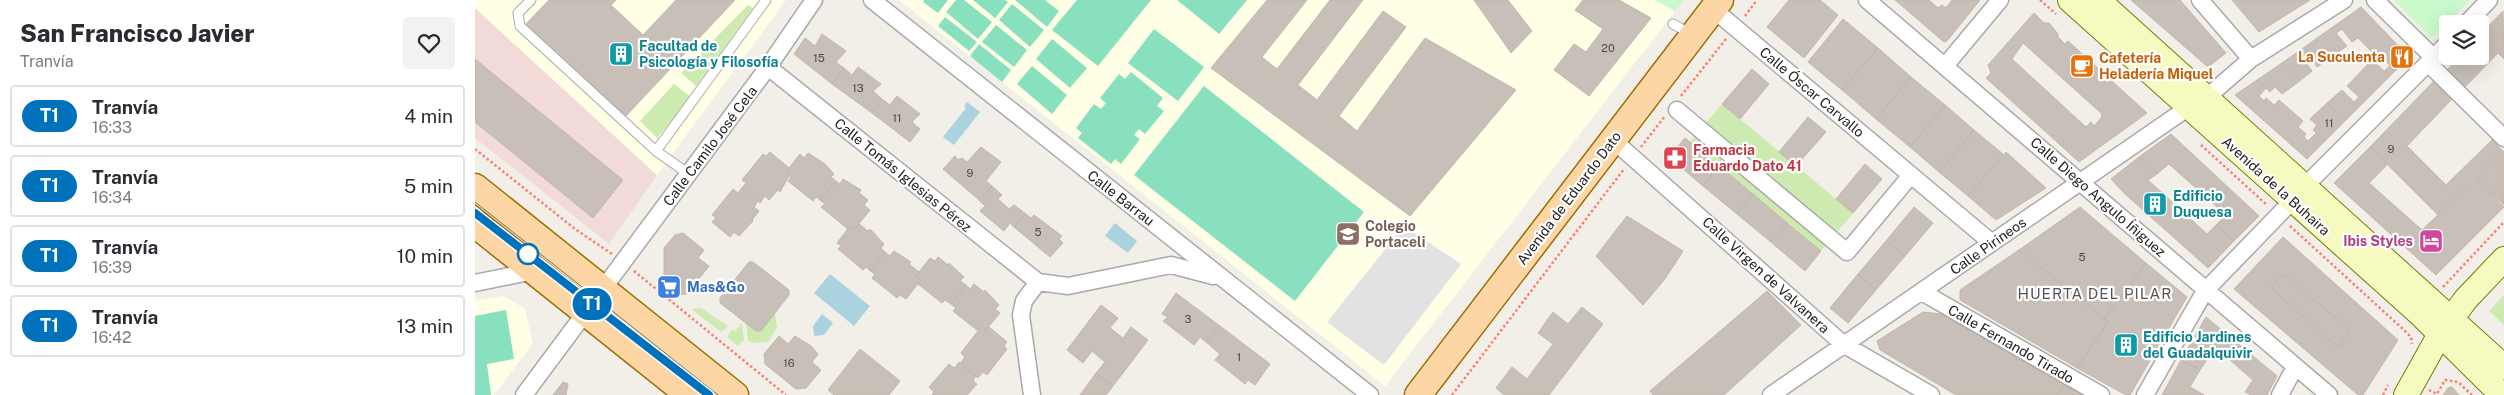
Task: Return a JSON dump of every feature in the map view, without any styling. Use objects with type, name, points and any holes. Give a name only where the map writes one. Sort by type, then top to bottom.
[{"type":"main road","name":"Avenida de la Buhaira","points":[[2070,0],[2197,102]]},
{"type":"main road","name":"Avenida de la Buhaira","points":[[2098,0],[2197,102],[2288,204],[2445,326],[2504,367]]},
{"type":"main road","name":"Avenida de Eduardo Dato","points":[[1418,395],[1613,140],[1683,30],[1717,4]]},
{"type":"main road","points":[[475,187],[735,395]]},
{"type":"main road","points":[[475,224],[689,395]]},
{"type":"main road","points":[[2406,395],[2445,326],[2466,299],[2504,259]]},
{"type":"main road","name":"Avenida de la Buhaira","points":[[2445,326],[2502,395]]},
{"type":"street","name":"Calle Camilo José Cela","points":[[524,395],[768,67],[814,0]]},
{"type":"street","name":"Calle Barrau","points":[[872,0],[1370,395]]},
{"type":"street","name":"Calle Diego Angulo Íñiguez","points":[[1867,0],[2081,181],[2205,291],[2329,395]]},
{"type":"street","points":[[1945,66],[2000,0]]},
{"type":"street","points":[[2200,0],[2251,59]]},
{"type":"street","name":"Calle Pirineos","points":[[1771,395],[2197,102],[2251,59],[2345,0]]},
{"type":"street","points":[[2375,0],[2504,138]]},
{"type":"street","points":[[2475,15],[2489,0]]},
{"type":"street","name":"Calle Óscar Carvallo","points":[[1717,4],[1911,175],[1992,243]]},
{"type":"street","points":[[2145,395],[2205,291],[2288,204],[2439,53]]},
{"type":"street","name":"Calle Tomás Iglesias Pérez","points":[[768,67],[1039,282]]},
{"type":"street","points":[[1675,106],[1847,252],[1911,175]]},
{"type":"street","name":"Calle Virgen de Valvanera","points":[[1613,140],[1843,344],[1931,395]]},
{"type":"street","points":[[1171,265],[1177,256],[1177,242]]},
{"type":"street","points":[[1032,395],[1021,315],[1024,301],[1039,282],[1068,286],[1171,265],[1193,269],[1227,281]]},
{"type":"street","points":[[475,282],[534,271]]},
{"type":"street","name":"Calle Fernando Tirado","points":[[1922,292],[2101,395]]},
{"type":"street","points":[[2279,395],[2295,367]]},
{"type":"lane","points":[[531,0],[518,13],[520,26],[656,151],[689,174]]},
{"type":"lane","points":[[656,151],[766,0]]},
{"type":"path","points":[[1740,23],[1757,0]]},
{"type":"path","points":[[1638,151],[1727,38]]},
{"type":"path","points":[[2198,142],[2288,204],[2411,337],[2413,343],[2409,350]]},
{"type":"path","points":[[475,149],[575,229],[609,252]]},
{"type":"path","points":[[1452,395],[1627,166]]},
{"type":"path","points":[[2437,293],[2504,222]]},
{"type":"path","points":[[634,271],[786,395]]},
{"type":"path","points":[[2433,392],[2437,394],[2445,380],[2458,382],[2472,395]]},
{"type":"shaded area","points":[[475,0],[786,0],[657,175],[475,8]]},
{"type":"shaded area","name":"Colegio Portaceli","points":[[899,0],[1655,0],[1675,11],[1385,386]]},
{"type":"shaded area","points":[[475,8],[657,175],[609,244],[475,138]]},
{"type":"shaded area","points":[[1404,226],[1461,264],[1384,365],[1327,322]]},
{"type":"shaded area","points":[[504,296],[525,309],[533,343],[494,395],[475,395],[475,301]]},
{"type":"green space","points":[[924,0],[948,0],[938,13],[923,2]]},
{"type":"green space","points":[[956,0],[964,0],[992,22],[978,39],[946,12]]},
{"type":"green space","points":[[973,0],[1005,0],[1008,2],[995,18]]},
{"type":"green space","points":[[1015,0],[1045,0],[1059,11],[1047,27]]},
{"type":"green space","points":[[1077,0],[1151,0],[1098,66],[1052,30]]},
{"type":"green space","points":[[1177,0],[1247,0],[1219,34]]},
{"type":"green space","points":[[1655,0],[1684,0],[1675,11]]},
{"type":"green space","points":[[2394,0],[2470,0],[2455,15],[2439,15],[2439,31],[2432,38]]},
{"type":"green space","points":[[1012,4],[1044,30],[1030,47],[999,20]]},
{"type":"green space","points":[[748,5],[753,8],[696,86],[681,73]]},
{"type":"green space","points":[[945,17],[977,42],[969,51],[938,26]]},
{"type":"green space","points":[[996,25],[1027,50],[1014,67],[982,42]]},
{"type":"green space","points":[[1154,29],[1204,67],[1178,101],[1128,63]]},
{"type":"green space","points":[[1052,39],[1087,68],[1070,88],[1036,59]]},
{"type":"green space","points":[[979,44],[1011,70],[1002,82],[970,56]]},
{"type":"green space","points":[[1032,66],[1067,95],[1052,114],[1017,84]]},
{"type":"green space","points":[[1131,72],[1163,98],[1157,106],[1164,111],[1145,134],[1139,129],[1134,135],[1140,139],[1121,164],[1115,159],[1111,164],[1078,138],[1082,133],[1076,128],[1094,104],[1101,109],[1106,103],[1100,98],[1119,74],[1125,79]]},
{"type":"green space","points":[[674,84],[691,97],[657,138],[640,121]]},
{"type":"green space","points":[[1204,86],[1364,212],[1295,301],[1134,175]]},
{"type":"green space","points":[[1722,104],[1853,213],[1821,251],[1690,142]]},
{"type":"green space","points":[[2504,295],[2504,325],[2489,311]]},
{"type":"green space","points":[[701,308],[728,326],[721,332],[691,309]]},
{"type":"green space","points":[[506,310],[514,359],[487,364],[491,395],[475,395],[475,316]]},
{"type":"green space","points":[[775,313],[777,328],[768,342],[752,343],[748,340],[746,323],[761,331]]},
{"type":"green space","points":[[742,323],[744,340],[738,346],[727,337],[732,329],[735,331]]},
{"type":"water","points":[[967,102],[980,112],[954,145],[943,137],[966,108],[964,106]]},
{"type":"water","points":[[1115,223],[1137,241],[1128,253],[1105,236]]},
{"type":"water","points":[[830,274],[870,306],[854,326],[814,293]]},
{"type":"water","points":[[822,314],[833,323],[824,335],[814,336],[813,326]]},
{"type":"building","name":"Facultad de Psicología y Filosofía","points":[[549,0],[616,0],[611,5],[643,35],[676,0],[735,0],[625,117],[525,25]]},
{"type":"building","points":[[1267,0],[1307,0],[1262,57],[1277,69],[1330,0],[1363,0],[1298,85],[1317,100],[1383,11],[1406,27],[1339,116],[1357,131],[1425,38],[1516,90],[1410,216],[1211,68]]},
{"type":"building","points":[[1474,0],[1508,0],[1532,31],[1511,53]]},
{"type":"building","points":[[1583,0],[1619,0],[1651,18],[1589,96],[1554,70],[1574,44],[1586,52],[1603,29],[1575,10]]},
{"type":"building","points":[[1789,0],[1820,0],[1838,15],[1804,58],[1767,27]]},
{"type":"building","points":[[1895,0],[1929,0],[1938,8],[1942,5],[1946,8],[1952,0],[1980,0],[1947,41],[1944,42]]},
{"type":"building","points":[[2131,0],[2180,0],[2226,53],[2208,67]]},
{"type":"building","points":[[2232,0],[2310,0],[2259,32]]},
{"type":"building","points":[[2361,7],[2409,57],[2346,120],[2327,103],[2342,90],[2354,102],[2359,97],[2347,86],[2372,60],[2384,71],[2390,66],[2385,60],[2383,62],[2358,38],[2352,42],[2342,29],[2336,33],[2347,46],[2317,67],[2308,53],[2302,57],[2312,71],[2301,80],[2282,63]]},
{"type":"building","points":[[2503,11],[2504,59],[2498,53],[2489,62],[2489,26]]},
{"type":"building","points":[[2034,13],[2044,23],[2049,23],[2065,44],[2068,41],[2147,113],[2079,162],[1986,78],[1991,73],[1988,65]],"holes":[[[2023,43],[2101,113],[2102,117],[2094,126],[2091,122],[2086,127],[2012,59]]]},
{"type":"building","points":[[1843,19],[1878,48],[1842,90],[1808,62]]},
{"type":"building","points":[[822,34],[846,51],[836,62],[844,68],[832,84],[794,54],[805,38],[815,46]]},
{"type":"building","points":[[1878,48],[1911,77],[1876,119],[1842,90]]},
{"type":"building","points":[[475,59],[623,180],[593,218],[475,122]]},
{"type":"building","points":[[2282,63],[2301,80],[2282,94],[2275,87],[2270,92],[2257,80]]},
{"type":"building","points":[[2452,65],[2486,65],[2465,87],[2447,70]]},
{"type":"building","points":[[858,67],[881,84],[873,91],[882,99],[872,113],[832,84],[844,68],[852,75]]},
{"type":"building","points":[[1752,69],[1769,84],[1740,119],[1722,104]]},
{"type":"building","points":[[1911,77],[1945,105],[1910,147],[1876,119]]},
{"type":"building","points":[[2257,80],[2266,88],[2259,96],[2264,101],[2266,98],[2274,105],[2279,100],[2303,121],[2298,127],[2306,134],[2304,137],[2308,141],[2316,133],[2325,141],[2307,159],[2235,95]]},
{"type":"building","points":[[2434,81],[2452,99],[2407,146],[2446,185],[2492,140],[2503,151],[2438,215],[2370,147]]},
{"type":"building","points":[[897,96],[920,114],[912,122],[920,129],[910,142],[872,113],[882,99],[890,105]]},
{"type":"building","points":[[2327,103],[2346,120],[2325,141],[2313,130],[2317,125],[2310,119]]},
{"type":"building","points":[[1945,105],[1974,130],[1939,172],[1910,147]]},
{"type":"building","points":[[1808,117],[1826,132],[1796,166],[1779,152]]},
{"type":"building","points":[[1974,130],[2003,154],[1968,196],[1939,172]]},
{"type":"building","points":[[2171,134],[2259,216],[2234,241],[2216,225],[2226,215],[2169,164],[2157,174],[2139,157]]},
{"type":"building","points":[[1685,138],[1719,166],[1703,186],[1669,157]]},
{"type":"building","points":[[981,147],[1001,162],[986,181],[992,186],[979,200],[943,169],[955,156],[958,160],[962,158],[967,162]]},
{"type":"building","points":[[2370,147],[2388,164],[2369,183],[2422,230],[2477,178],[2504,207],[2436,275],[2334,183]]},
{"type":"building","points":[[770,152],[789,168],[785,173],[789,176],[780,192],[778,190],[769,200],[765,196],[760,203],[742,188],[746,183],[742,180],[763,154],[766,156]]},
{"type":"building","points":[[2006,152],[2046,188],[1996,220],[1968,196]]},
{"type":"building","points":[[2504,152],[2504,205],[2477,178]]},
{"type":"building","points":[[808,153],[825,164],[834,174],[831,177],[836,181],[820,200],[816,197],[813,201],[788,181],[791,177],[785,173],[800,154],[804,158]]},
{"type":"building","name":"Edificio Duquesa","points":[[2139,157],[2157,174],[2148,180],[2207,234],[2216,225],[2234,241],[2208,268],[2125,194],[2111,179]]},
{"type":"building","points":[[1865,164],[1882,179],[1853,213],[1836,199]]},
{"type":"building","points":[[1719,166],[1753,194],[1737,214],[1703,186]]},
{"type":"building","points":[[843,179],[861,190],[859,193],[868,200],[864,205],[870,210],[854,230],[850,226],[848,229],[821,207],[825,204],[820,200],[836,181],[840,184]]},
{"type":"building","points":[[992,186],[1002,195],[998,199],[1009,209],[1014,205],[1026,214],[1014,227],[1010,223],[1004,231],[980,211],[985,206],[979,200]]},
{"type":"building","points":[[742,188],[758,201],[754,207],[759,211],[753,221],[739,236],[734,232],[730,237],[712,222],[716,218],[712,215],[733,189],[738,193]]},
{"type":"building","points":[[1753,194],[1787,223],[1771,242],[1737,214]]},
{"type":"building","points":[[1914,207],[1933,223],[1905,256],[1886,241]]},
{"type":"building","points":[[2080,207],[2146,263],[2104,319],[2019,250]]},
{"type":"building","points":[[1026,214],[1031,218],[1034,215],[1062,236],[1059,239],[1063,243],[1050,257],[1014,227]]},
{"type":"building","points":[[1627,216],[1683,251],[1665,279],[1643,305],[1596,256]]},
{"type":"building","points":[[1787,223],[1821,251],[1805,271],[1771,242]]},
{"type":"building","points":[[859,224],[868,231],[870,229],[884,244],[881,248],[885,252],[870,271],[866,267],[863,270],[838,249],[841,246],[837,243],[850,226],[854,230]]},
{"type":"building","points":[[683,233],[704,250],[698,258],[709,266],[687,294],[674,295],[664,288],[664,248],[675,235]]},
{"type":"building","points":[[2283,237],[2398,340],[2363,395],[2358,395],[2234,289]],"holes":[[[2283,274],[2349,329],[2339,348],[2271,288]]]},
{"type":"building","points":[[1886,241],[1905,256],[1876,290],[1858,274]]},
{"type":"building","points":[[2019,250],[2108,322],[2077,368],[1960,300],[1960,290]]},
{"type":"building","points":[[894,251],[911,262],[909,264],[919,272],[916,276],[921,280],[906,299],[900,295],[897,298],[872,278],[875,274],[870,271],[885,252],[890,256]]},
{"type":"building","points":[[938,257],[948,265],[949,263],[964,277],[960,281],[966,285],[951,304],[945,300],[942,303],[918,284],[921,280],[916,276],[930,258],[935,261]]},
{"type":"building","points":[[749,262],[753,262],[789,290],[789,295],[761,331],[756,331],[720,303],[720,298]]},
{"type":"building","name":"Edificio Jardines del Guadalquivir","points":[[2146,263],[2187,297],[2130,395],[2126,395],[2077,368],[2108,322],[2104,319]]},
{"type":"building","points":[[1858,274],[1876,290],[1848,323],[1830,308]]},
{"type":"building","points":[[2283,274],[2349,329],[2339,348],[2271,288]]},
{"type":"building","points":[[974,284],[984,292],[985,290],[999,305],[995,309],[1000,313],[985,331],[981,327],[978,331],[953,311],[956,308],[951,304],[966,285],[970,289]]},
{"type":"building","points":[[1767,291],[1801,325],[1724,395],[1653,395],[1650,391]]},
{"type":"building","points":[[1176,293],[1220,326],[1206,342],[1200,337],[1194,345],[1163,321],[1168,317],[1162,314]]},
{"type":"building","points":[[1101,305],[1118,318],[1110,328],[1123,338],[1131,327],[1148,340],[1113,386],[1096,373],[1105,362],[1092,351],[1083,363],[1067,350]]},
{"type":"building","points":[[1582,307],[1603,324],[1549,395],[1504,395],[1496,388],[1512,367],[1527,379],[1553,344],[1538,333],[1553,312],[1568,324]]},
{"type":"building","points":[[1923,312],[1941,314],[2064,385],[2057,395],[1956,395],[1880,350],[1877,341]]},
{"type":"building","points":[[2206,317],[2277,376],[2267,395],[2251,395],[2245,392],[2253,380],[2215,347],[2200,370],[2181,360]]},
{"type":"building","points":[[1220,326],[1270,364],[1255,385],[1248,380],[1245,384],[1215,360],[1220,354],[1206,342]]},
{"type":"building","points":[[981,327],[985,331],[989,327],[1007,342],[1004,346],[1007,349],[987,375],[983,372],[978,378],[960,364],[965,357],[961,353]]},
{"type":"building","points":[[779,336],[788,344],[795,336],[811,346],[818,354],[812,362],[821,370],[806,388],[796,389],[765,364],[764,354]]},
{"type":"building","points":[[860,349],[900,381],[889,395],[834,395],[828,390]]},
{"type":"building","points":[[2181,360],[2200,370],[2190,387],[2204,395],[2162,395]]},
{"type":"building","points":[[959,362],[976,376],[973,380],[977,384],[967,395],[932,395],[934,392],[929,387],[949,364],[954,368]]},
{"type":"building","points":[[1096,373],[1113,386],[1106,395],[1080,395]]},
{"type":"building","points":[[563,382],[568,384],[566,395],[553,395]]},
{"type":"building","points":[[2064,385],[2082,395],[2057,395]]},
{"type":"building","points":[[2452,387],[2459,395],[2443,395],[2448,388]]},
{"type":"tram line","points":[[475,202],[718,395]]},
{"type":"tram line","points":[[475,213],[566,283]]},
{"type":"tram line","name":"T1","points":[[475,213],[709,395]]},
{"type":"place","name":"Facultad de Psicología y Filosofía","points":[[621,54]]},
{"type":"place","name":"La Suculenta","points":[[2402,57]]},
{"type":"place","name":"Cafetería Heladería Miquel","points":[[2082,66]]},
{"type":"place","name":"Farmacia Eduardo Dato 41","points":[[1675,158]]},
{"type":"place","name":"Edificio Duquesa","points":[[2155,204]]},
{"type":"place","name":"Colegio Portaceli","points":[[1348,234]]},
{"type":"place","name":"Ibis Styles","points":[[2431,241]]},
{"type":"place","name":"Mas&Go","points":[[669,287]]},
{"type":"place","name":"Edificio Jardines del Guadalquivir","points":[[2126,345]]},
{"type":"district","name":"HUERTA DEL PILAR","points":[[2095,294]]}]
